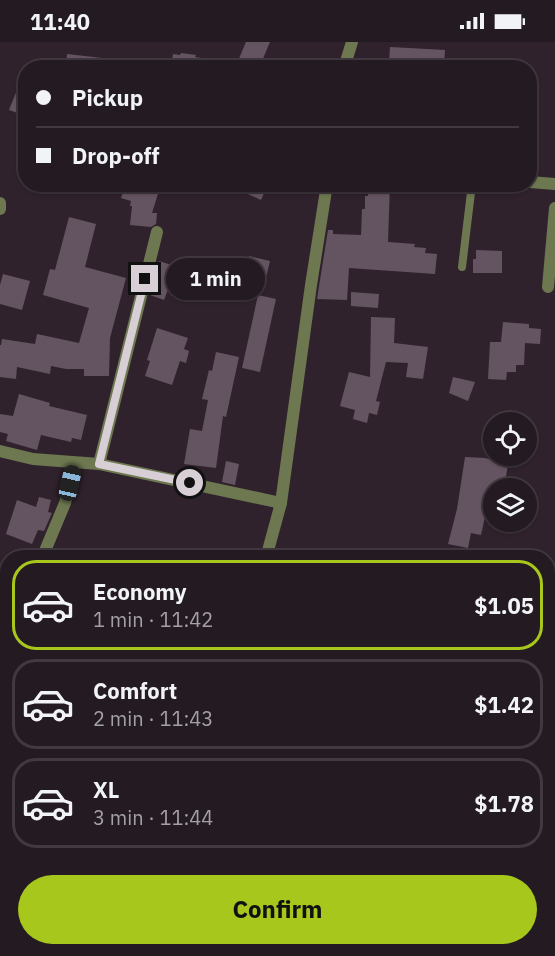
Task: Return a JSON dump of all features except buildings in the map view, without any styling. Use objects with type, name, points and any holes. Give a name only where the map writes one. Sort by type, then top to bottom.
[{"type":"street","points":[[346,60],[352,42]]},
{"type":"street","points":[[537,183],[555,184]]},
{"type":"street","points":[[268,550],[281,502],[326,192]]},
{"type":"street","points":[[0,203],[0,209]]},
{"type":"street","points":[[549,287],[555,208]]},
{"type":"street","points":[[99,464],[157,232]]},
{"type":"street","points":[[0,451],[33,459],[99,464],[281,502]]},
{"type":"street","points":[[45,550],[65,502],[75,463]]},
{"type":"lane","points":[[462,267],[471,192]]},
{"type":"route","points":[[145,279],[99,464],[190,483]]}]
